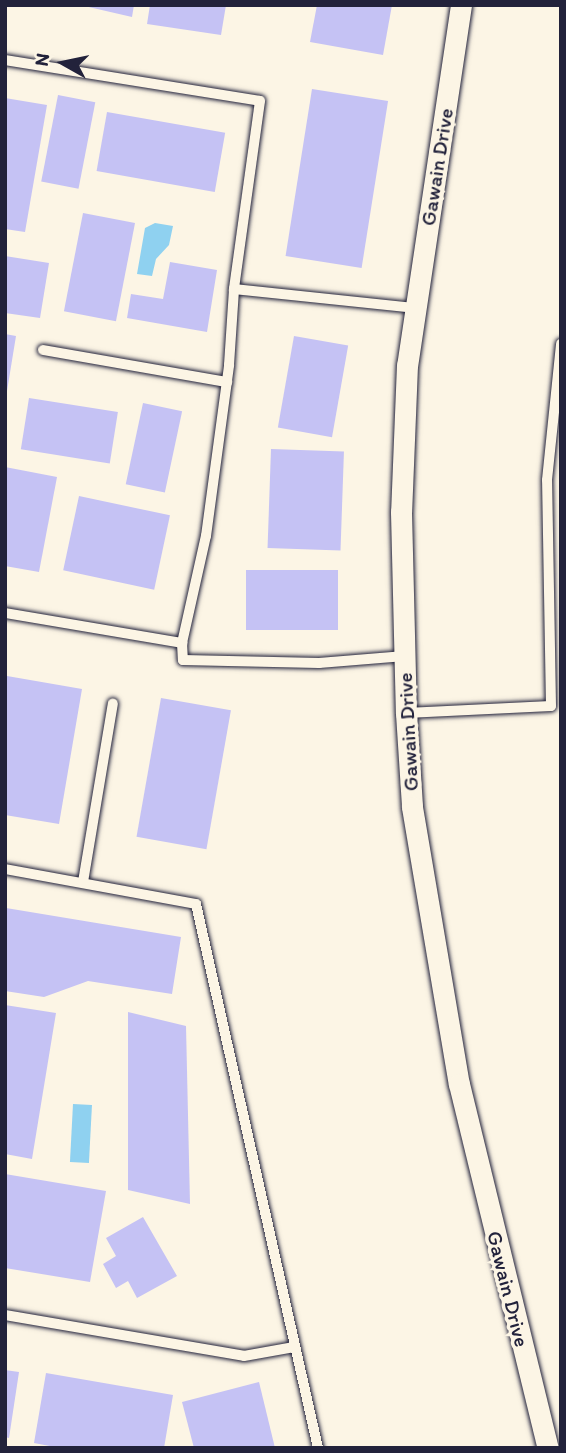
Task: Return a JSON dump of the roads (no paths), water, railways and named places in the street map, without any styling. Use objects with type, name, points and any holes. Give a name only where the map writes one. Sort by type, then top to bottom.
[{"type":"street","name":"Gawain Drive","points":[[461,5],[415,308],[403,440],[406,713],[414,819],[459,1084],[548,1448]]},
{"type":"lane","points":[[5,60],[260,101],[234,289],[227,382],[206,536],[182,643],[183,660],[319,663],[404,656]]},
{"type":"lane","points":[[234,289],[415,308]]},
{"type":"lane","points":[[406,713],[551,706],[547,480],[561,344]]},
{"type":"lane","points":[[44,350],[227,382]]},
{"type":"lane","points":[[5,613],[182,643]]},
{"type":"lane","points":[[83,882],[113,703]]},
{"type":"lane","points":[[5,869],[196,904],[318,1448]]},
{"type":"lane","points":[[5,1315],[244,1356],[294,1347]]},
{"type":"water","points":[[155,223],[173,226],[169,245],[156,259],[152,276],[137,274],[145,228]]},
{"type":"water","points":[[73,1104],[92,1105],[89,1163],[70,1162]]}]
